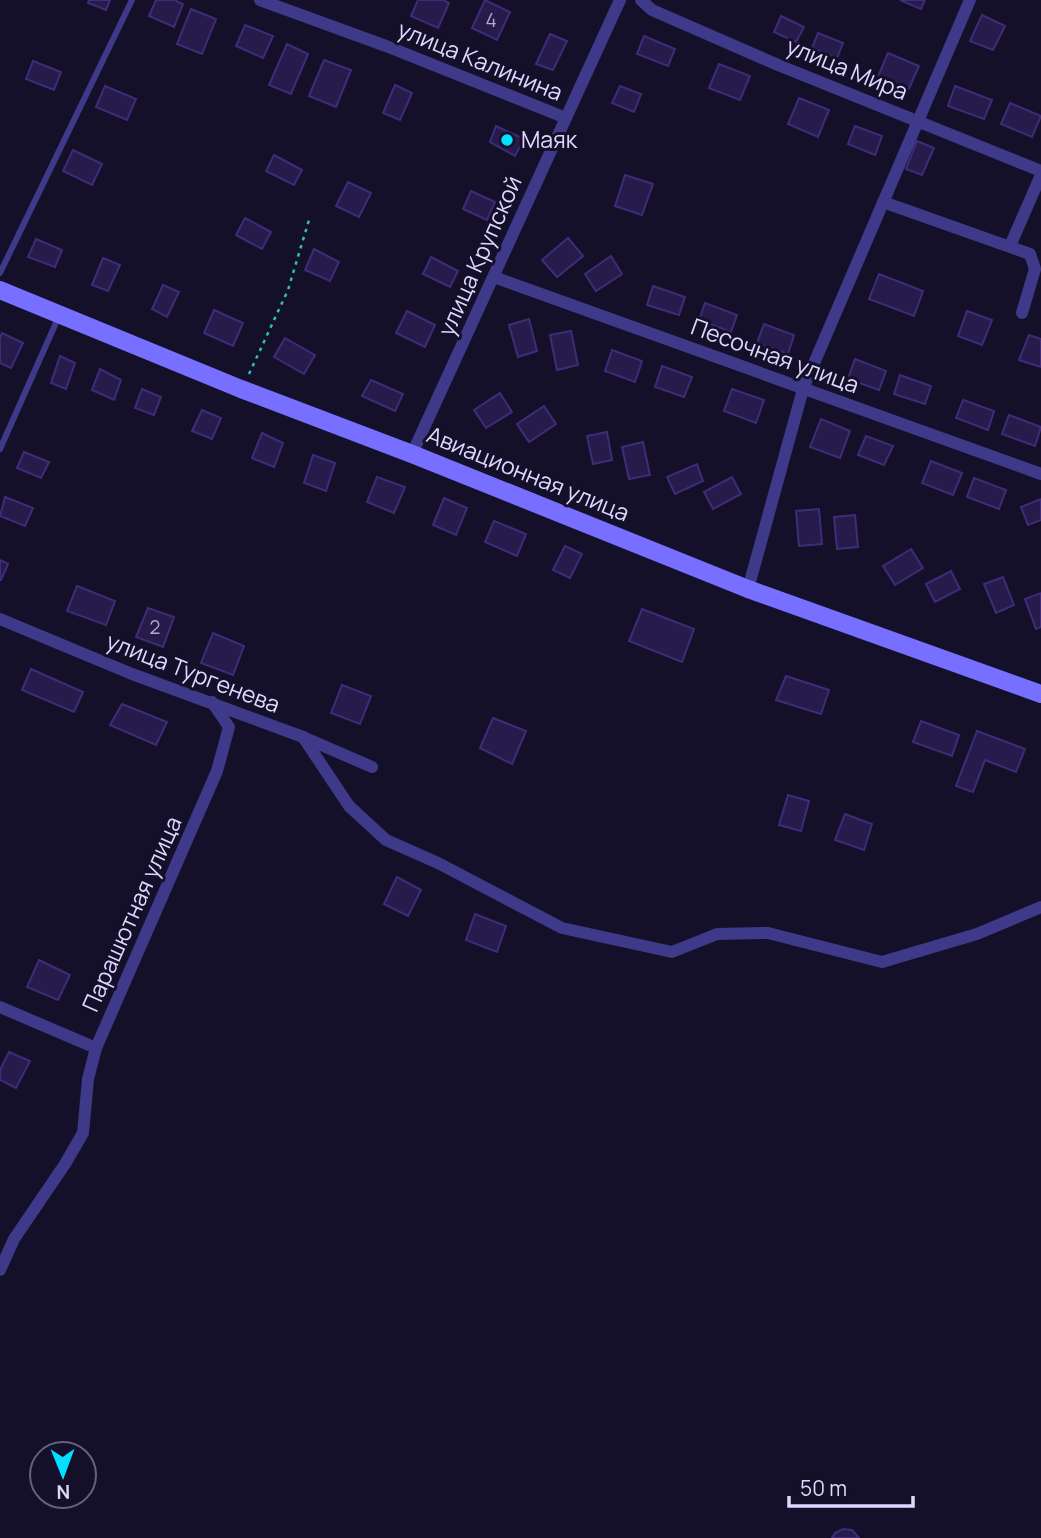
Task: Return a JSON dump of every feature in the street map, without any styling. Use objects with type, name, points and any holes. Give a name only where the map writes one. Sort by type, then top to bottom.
[{"type":"main road","name":"Авиационная улица","points":[[0,290],[241,389],[412,454],[748,589],[1041,694]]},
{"type":"street","name":"улица Калинина","points":[[260,0],[386,46],[566,118]]},
{"type":"street","name":"улица Крупской","points":[[412,454],[620,0]]},
{"type":"street","name":"улица Мира","points":[[641,0],[652,10],[778,65],[918,120],[1041,173]]},
{"type":"street","points":[[748,589],[803,389],[970,0]]},
{"type":"street","points":[[1010,246],[1041,173]]},
{"type":"street","points":[[883,202],[1030,254],[1035,269],[1022,313]]},
{"type":"street","name":"Песочная улица","points":[[494,277],[1041,474]]},
{"type":"street","name":"улица Тургенева","points":[[0,619],[132,674],[303,737],[372,767]]},
{"type":"street","name":"Парашютная улица","points":[[0,1007],[96,1048],[217,772],[229,727],[212,702]]},
{"type":"street","points":[[303,737],[349,806],[386,839],[562,928],[574,931],[671,952],[717,934],[768,933],[882,962],[978,934],[1041,906]]},
{"type":"street","points":[[0,1270],[14,1239],[83,1133],[88,1079],[96,1048]]},
{"type":"lane","points":[[0,273],[132,0]]},
{"type":"lane","points":[[0,449],[59,315]]},
{"type":"path","points":[[241,389],[288,290],[309,220]]},
{"type":"building","points":[[89,0],[110,0],[106,10],[88,3]]},
{"type":"building","points":[[156,0],[174,0],[183,4],[174,27],[149,16]]},
{"type":"building","points":[[418,0],[443,0],[449,3],[438,28],[411,16]]},
{"type":"building","points":[[485,0],[510,12],[497,40],[472,28]]},
{"type":"building","points":[[900,0],[925,0],[921,9]]},
{"type":"building","points":[[191,9],[216,19],[202,54],[177,44]]},
{"type":"building","points":[[982,15],[1005,26],[993,50],[970,41]]},
{"type":"building","points":[[781,16],[804,27],[796,42],[774,32]]},
{"type":"building","points":[[245,25],[273,36],[263,58],[236,46]]},
{"type":"building","points":[[818,33],[843,43],[837,58],[812,48]]},
{"type":"building","points":[[550,34],[567,41],[553,70],[536,64]]},
{"type":"building","points":[[644,36],[675,49],[668,66],[637,54]]},
{"type":"building","points":[[287,44],[308,54],[291,94],[269,85]]},
{"type":"building","points":[[888,53],[919,66],[907,93],[876,81]]},
{"type":"building","points":[[324,60],[351,70],[336,107],[309,96]]},
{"type":"building","points":[[33,61],[61,72],[54,90],[26,79]]},
{"type":"building","points":[[719,64],[750,76],[740,100],[709,88]]},
{"type":"building","points":[[395,85],[412,93],[400,120],[383,113]]},
{"type":"building","points":[[105,86],[136,99],[127,120],[96,107]]},
{"type":"building","points":[[620,86],[641,94],[634,112],[612,103]]},
{"type":"building","points":[[955,86],[992,100],[984,119],[948,106]]},
{"type":"building","points":[[799,98],[829,110],[818,137],[788,124]]},
{"type":"building","points":[[1010,103],[1041,116],[1032,137],[1001,124]]},
{"type":"building","name":"Маяк","points":[[496,126],[524,139],[515,156],[490,142]]},
{"type":"building","points":[[855,126],[882,136],[875,155],[848,144]]},
{"type":"building","points":[[917,141],[934,148],[922,175],[906,169]]},
{"type":"building","points":[[73,150],[102,164],[92,185],[63,171]]},
{"type":"building","points":[[274,155],[302,170],[294,185],[266,171]]},
{"type":"building","points":[[625,175],[653,184],[642,215],[615,206]]},
{"type":"building","points":[[348,182],[371,193],[359,217],[336,206]]},
{"type":"building","points":[[471,191],[495,202],[487,220],[463,209]]},
{"type":"building","points":[[245,218],[271,232],[262,249],[236,235]]},
{"type":"building","points":[[568,238],[583,256],[557,277],[542,260]]},
{"type":"building","points":[[36,239],[62,250],[55,267],[28,257]]},
{"type":"building","points":[[314,249],[339,262],[330,281],[305,270]]},
{"type":"building","points":[[611,256],[622,274],[596,291],[585,274]]},
{"type":"building","points":[[431,257],[458,271],[450,287],[423,274]]},
{"type":"building","points":[[103,258],[120,265],[108,291],[92,285]]},
{"type":"building","points":[[879,274],[923,291],[914,316],[869,299]]},
{"type":"building","points":[[163,285],[179,292],[167,317],[152,309]]},
{"type":"building","points":[[653,286],[685,297],[679,315],[647,305]]},
{"type":"building","points":[[705,303],[737,315],[731,332],[699,320]]},
{"type":"building","points":[[214,310],[243,323],[233,346],[204,333]]},
{"type":"building","points":[[407,311],[435,325],[425,347],[396,333]]},
{"type":"building","points":[[967,311],[992,320],[982,345],[958,336]]},
{"type":"building","points":[[529,319],[537,351],[518,357],[509,325]]},
{"type":"building","points":[[764,324],[794,335],[788,354],[757,343]]},
{"type":"building","points":[[571,331],[578,365],[557,370],[550,335]]},
{"type":"building","points":[[2,333],[23,343],[11,368],[0,363]]},
{"type":"building","points":[[1029,335],[1041,339],[1041,367],[1019,360]]},
{"type":"building","points":[[285,338],[315,355],[304,374],[274,357]]},
{"type":"building","points":[[612,350],[642,361],[635,382],[605,371]]},
{"type":"building","points":[[60,356],[75,363],[66,389],[51,383]]},
{"type":"building","points":[[855,359],[886,371],[879,390],[848,379]]},
{"type":"building","points":[[662,366],[692,377],[684,397],[655,387]]},
{"type":"building","points":[[100,369],[121,380],[114,400],[92,390]]},
{"type":"building","points":[[900,375],[931,386],[925,404],[894,394]]},
{"type":"building","points":[[371,380],[403,394],[395,411],[362,396]]},
{"type":"building","points":[[142,389],[161,397],[154,415],[135,408]]},
{"type":"building","points":[[732,389],[764,400],[756,423],[724,411]]},
{"type":"building","points":[[500,393],[512,412],[486,428],[474,410]]},
{"type":"building","points":[[963,400],[994,411],[988,430],[956,418]]},
{"type":"building","points":[[544,406],[556,424],[529,442],[517,424]]},
{"type":"building","points":[[202,410],[221,418],[212,439],[192,431]]},
{"type":"building","points":[[1009,415],[1041,427],[1035,446],[1002,434]]},
{"type":"building","points":[[821,419],[850,431],[840,458],[810,447]]},
{"type":"building","points":[[607,432],[612,460],[593,464],[587,436]]},
{"type":"building","points":[[262,433],[283,443],[274,467],[252,458]]},
{"type":"building","points":[[866,436],[893,446],[884,465],[858,455]]},
{"type":"building","points":[[643,442],[650,475],[629,479],[622,447]]},
{"type":"building","points":[[24,452],[49,462],[41,478],[17,468]]},
{"type":"building","points":[[313,455],[335,463],[326,491],[304,483]]},
{"type":"building","points":[[931,461],[962,473],[953,495],[922,483]]},
{"type":"building","points":[[697,464],[703,481],[675,494],[667,477]]},
{"type":"building","points":[[377,477],[405,487],[394,513],[367,502]]},
{"type":"building","points":[[732,477],[741,494],[713,509],[704,492]]},
{"type":"building","points":[[974,478],[1006,490],[999,509],[967,497]]},
{"type":"building","points":[[5,497],[33,508],[25,526],[0,516]]},
{"type":"building","points":[[444,498],[467,508],[456,535],[433,525]]},
{"type":"building","points":[[1041,499],[1041,520],[1028,525],[1021,507]]},
{"type":"building","points":[[819,509],[822,544],[799,546],[796,511]]},
{"type":"building","points":[[855,515],[858,547],[837,549],[834,517]]},
{"type":"building","points":[[494,521],[526,534],[517,556],[485,542]]},
{"type":"building","points":[[565,546],[582,554],[570,578],[553,570]]},
{"type":"building","points":[[911,549],[923,568],[895,585],[883,566]]},
{"type":"building","points":[[0,560],[8,564],[1,580],[0,580]]},
{"type":"building","points":[[951,571],[960,589],[935,602],[926,584]]},
{"type":"building","points":[[1003,577],[1014,605],[996,613],[984,584]]},
{"type":"building","points":[[77,586],[115,601],[106,625],[67,611]]},
{"type":"building","points":[[1041,593],[1041,627],[1036,629],[1025,599]]},
{"type":"building","points":[[148,608],[174,617],[163,647],[136,637]]},
{"type":"building","points":[[642,609],[694,629],[682,662],[629,641]]},
{"type":"building","points":[[213,633],[244,646],[233,675],[201,663]]},
{"type":"building","points":[[31,669],[83,692],[74,712],[22,690]]},
{"type":"building","points":[[786,676],[829,690],[821,714],[776,700]]},
{"type":"building","points":[[342,685],[371,696],[360,724],[331,713]]},
{"type":"building","points":[[122,704],[167,722],[156,745],[110,725]]},
{"type":"building","points":[[493,718],[526,731],[512,764],[480,748]]},
{"type":"building","points":[[921,721],[959,735],[952,756],[913,742]]},
{"type":"building","points":[[977,731],[1025,749],[1016,772],[985,760],[973,792],[956,786]]},
{"type":"building","points":[[788,795],[809,801],[801,831],[779,825]]},
{"type":"building","points":[[845,814],[872,824],[864,850],[835,840]]},
{"type":"building","points":[[397,877],[421,890],[408,916],[384,904]]},
{"type":"building","points":[[475,914],[506,926],[497,952],[466,940]]},
{"type":"building","points":[[39,960],[70,975],[58,1000],[27,987]]},
{"type":"building","points":[[9,1052],[30,1061],[16,1088],[0,1080],[0,1070]]},
{"type":"building","points":[[843,1529],[852,1530],[859,1538],[832,1538]]},
{"type":"place","name":"Маяк","points":[[507,140]]}]
